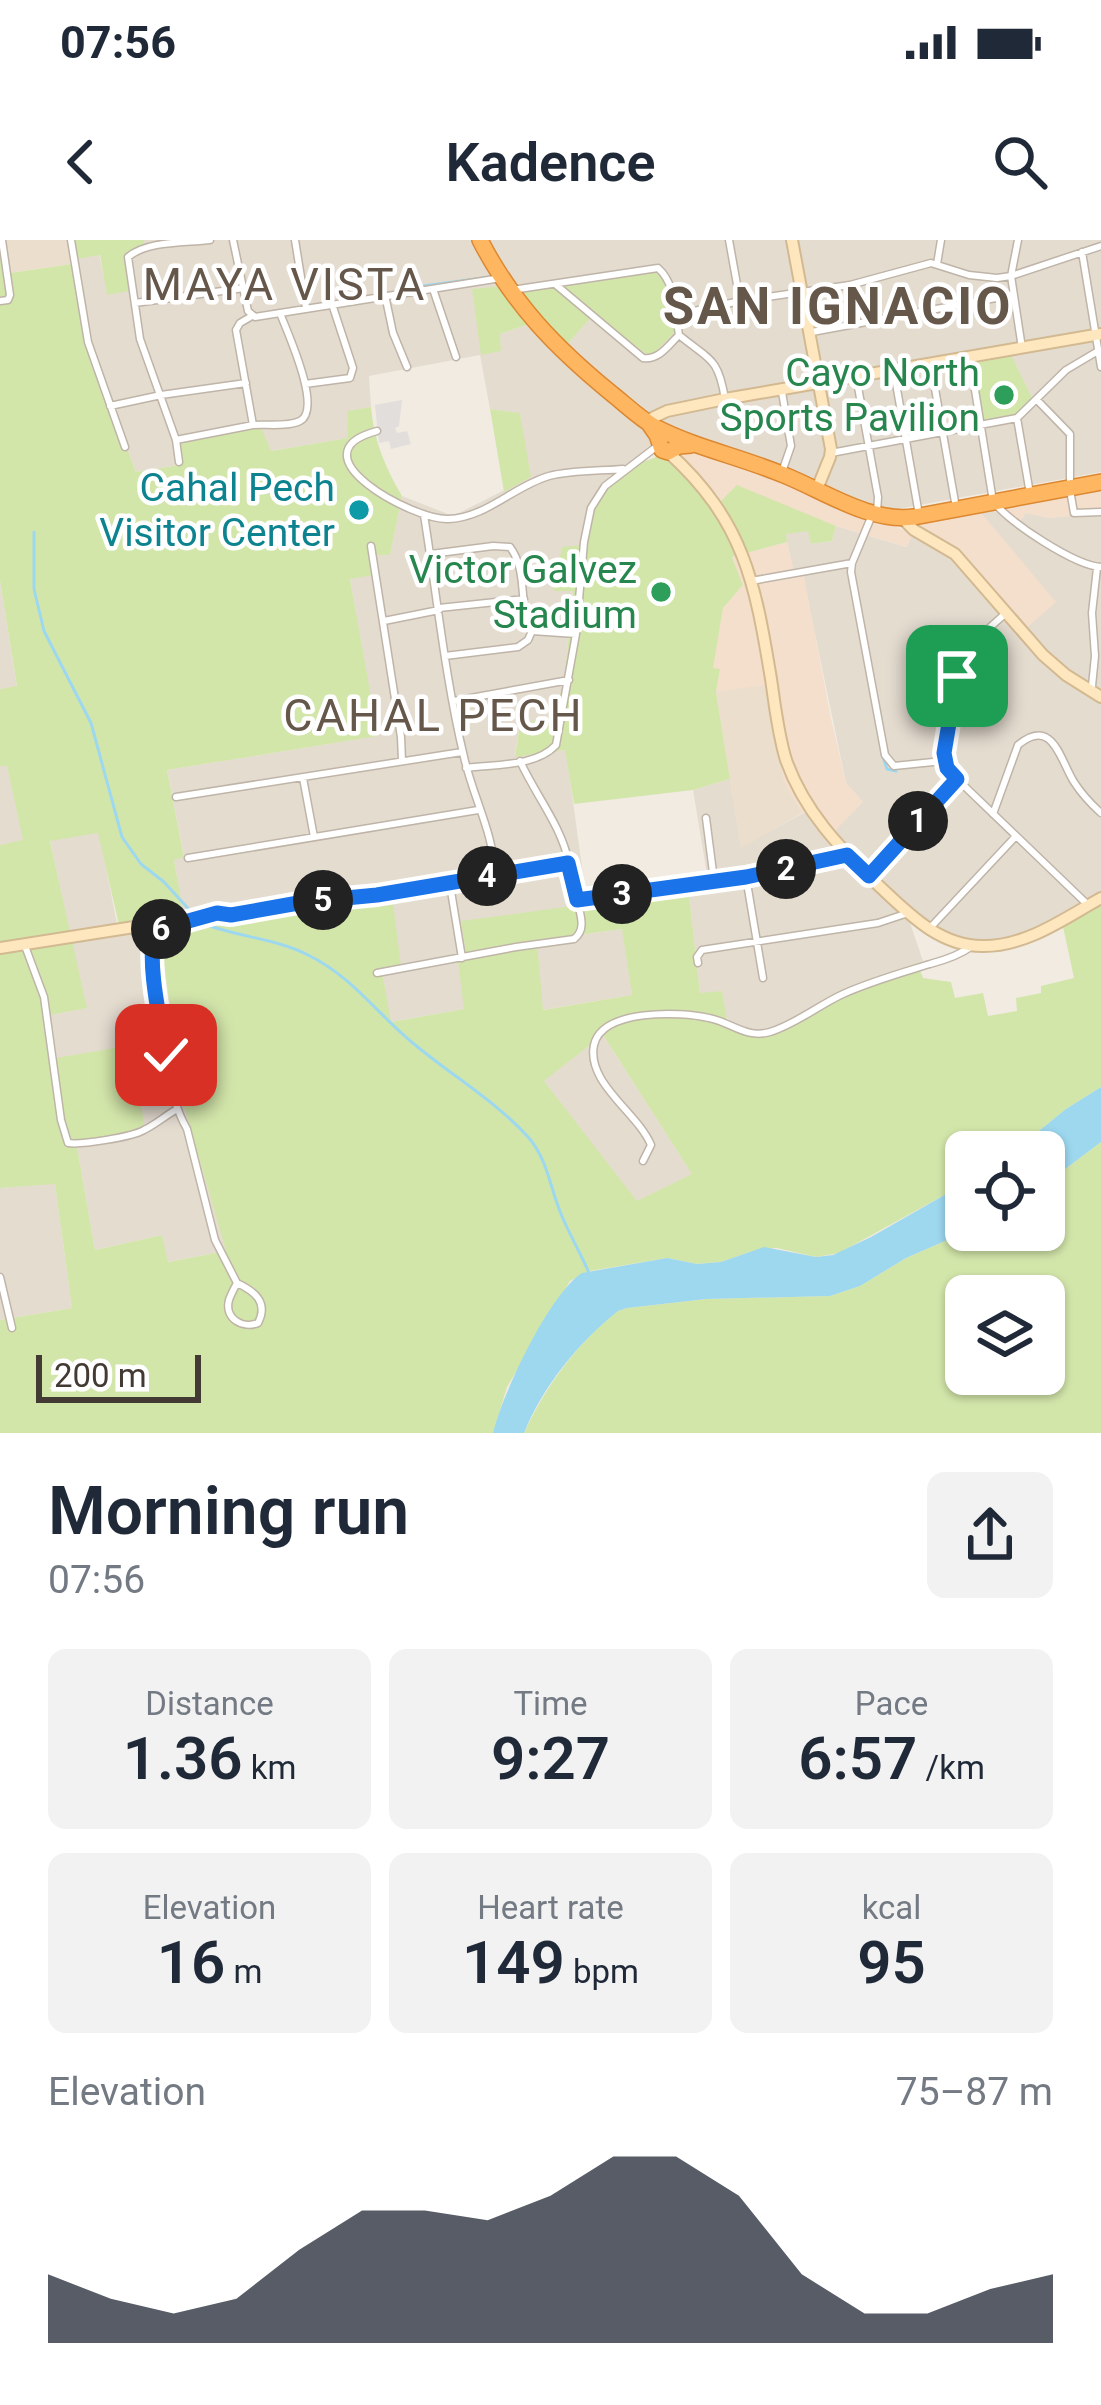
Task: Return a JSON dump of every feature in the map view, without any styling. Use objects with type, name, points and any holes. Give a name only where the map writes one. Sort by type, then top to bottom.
[{"type":"highway","points":[[480,240],[505,285],[556,344],[668,444],[694,445],[782,474],[876,513],[902,518],[1101,479]]},
{"type":"highway","points":[[876,513],[1070,484]]},
{"type":"street","points":[[2,240],[10,296],[4,301]]},
{"type":"street","points":[[71,240],[86,334],[125,447]]},
{"type":"street","points":[[178,462],[176,440],[140,338],[128,256],[149,242],[156,247],[210,240]]},
{"type":"street","points":[[233,240],[252,316]]},
{"type":"street","points":[[295,240],[306,309]]},
{"type":"street","points":[[729,240],[740,301]]},
{"type":"street","points":[[791,240],[831,453],[818,489]]},
{"type":"street","points":[[937,264],[941,240]]},
{"type":"street","points":[[1018,240],[1011,276],[1022,348]]},
{"type":"street","points":[[676,315],[850,285],[924,265],[937,264],[969,275],[1011,276],[1101,246]]},
{"type":"street","points":[[1082,252],[1101,367]]},
{"type":"street","points":[[253,425],[236,330],[252,316],[434,289],[555,284],[658,268],[668,280],[679,335],[716,364],[724,399]]},
{"type":"street","points":[[555,284],[643,358],[659,355],[679,335]]},
{"type":"street","points":[[134,303],[244,288]]},
{"type":"street","points":[[434,289],[456,357]]},
{"type":"street","points":[[386,295],[393,333],[407,368]]},
{"type":"street","points":[[808,333],[1012,296]]},
{"type":"street","points":[[305,384],[350,378],[353,368],[332,304]]},
{"type":"street","points":[[176,440],[304,418],[309,408],[305,384],[280,313]]},
{"type":"street","points":[[648,423],[661,412],[724,399],[1098,335]]},
{"type":"street","points":[[831,453],[1017,418],[1074,363],[1098,351]]},
{"type":"street","points":[[970,356],[993,498],[1002,512],[1062,553],[1099,567],[1092,614],[1096,689]]},
{"type":"street","points":[[930,362],[955,502]]},
{"type":"street","points":[[893,369],[918,508]]},
{"type":"street","points":[[856,376],[878,497],[851,572],[887,760],[899,767],[944,761]]},
{"type":"street","points":[[110,406],[246,383]]},
{"type":"street","points":[[781,388],[791,446],[782,474]]},
{"type":"street","points":[[1036,400],[1070,434],[1074,513],[1101,512]]},
{"type":"street","points":[[1017,418],[1029,488]]},
{"type":"street","points":[[376,431],[352,443],[348,458],[352,472],[424,515],[445,520],[469,516],[550,476],[627,468]]},
{"type":"street","points":[[466,768],[543,756],[556,745],[591,508],[599,492],[627,468],[668,444],[731,527],[752,581],[785,755],[806,801],[847,855],[928,929],[972,946],[1015,941],[1101,898]]},
{"type":"street","points":[[424,515],[462,752],[490,838],[495,875]]},
{"type":"street","points":[[902,518],[955,554],[1043,656],[1096,689]]},
{"type":"street","points":[[371,545],[402,762]]},
{"type":"street","points":[[430,554],[510,548],[522,568],[526,619],[532,631]]},
{"type":"street","points":[[752,581],[852,563]]},
{"type":"street","points":[[384,621],[524,599]]},
{"type":"street","points":[[1006,613],[962,657],[944,761],[1088,905]]},
{"type":"street","points":[[532,631],[576,634]]},
{"type":"street","points":[[446,656],[518,646],[532,631]]},
{"type":"street","points":[[453,701],[569,680]]},
{"type":"street","points":[[993,814],[1018,745],[1040,736],[1056,745],[1074,782],[1101,813]]},
{"type":"street","points":[[176,797],[462,752]]},
{"type":"street","points":[[376,974],[574,939],[580,934],[561,833],[520,761]]},
{"type":"street","points":[[303,778],[314,837]]},
{"type":"street","points":[[869,876],[957,779]]},
{"type":"street","points":[[188,858],[478,810]]},
{"type":"street","points":[[706,818],[714,881]]},
{"type":"street","points":[[928,929],[1016,836]]},
{"type":"street","points":[[577,900],[746,877],[847,855]]},
{"type":"street","points":[[0,948],[134,927],[156,930],[217,913],[231,915],[568,863]]},
{"type":"street","points":[[746,877],[763,978]]},
{"type":"street","points":[[449,882],[461,958]]},
{"type":"street","points":[[698,963],[702,950],[878,923],[908,913]]},
{"type":"street","points":[[156,930],[151,949],[170,1088],[187,1129],[214,1240],[237,1282],[261,1302],[259,1323],[250,1326],[233,1319],[229,1302],[237,1282]]},
{"type":"street","points":[[25,944],[44,997],[68,1143],[128,1136],[177,1109]]},
{"type":"street","points":[[644,1161],[651,1145],[646,1132],[604,1084],[593,1058],[594,1041],[604,1025],[625,1018],[686,1016],[710,1018],[750,1035],[770,1032],[871,981],[939,962],[972,946]]},
{"type":"street","points":[[0,1277],[12,1328]]},
{"type":"shaded area","points":[[5,240],[67,240],[72,264],[9,273]]},
{"type":"shaded area","points":[[144,240],[477,240],[502,286],[500,334],[529,324],[650,430],[654,445],[625,466],[553,590],[573,590],[565,674],[555,717],[520,724],[515,755],[566,750],[587,904],[459,963],[465,1009],[390,1022],[382,969],[392,895],[185,927],[174,859],[184,856],[167,770],[377,736],[350,579],[371,555],[390,554],[402,496],[453,516],[530,477],[520,414],[490,409],[480,355],[369,376],[371,407],[347,412],[349,438],[270,451],[261,428],[180,465],[136,472],[85,339],[71,260],[99,254],[108,295],[124,253],[144,247]]},
{"type":"shaded area","points":[[485,240],[1101,240],[1101,472],[892,510],[871,507],[664,427],[564,348],[594,313],[650,357],[638,271],[514,294]]},
{"type":"shaded area","points":[[402,400],[395,428],[397,433],[407,431],[411,444],[391,449],[389,441],[379,443],[375,405]]},
{"type":"shaded area","points":[[688,448],[773,476],[913,534],[907,547],[836,526],[719,503],[682,458],[680,451]]},
{"type":"shaded area","points":[[1101,485],[1101,513],[1049,518],[1026,513],[1020,522],[1003,511],[1002,504]]},
{"type":"shaded area","points":[[986,507],[1000,514],[1049,518],[1101,513],[1101,901],[1060,923],[976,947],[907,914],[923,961],[866,980],[770,1031],[744,1033],[700,994],[687,878],[707,874],[693,790],[730,779],[741,847],[811,809],[863,802],[846,783],[803,576],[795,576],[785,534],[809,530],[811,544],[832,541],[836,526],[906,547],[916,528]]},
{"type":"shaded area","points":[[977,508],[1056,602],[1022,632],[962,557],[912,526],[913,521]]},
{"type":"shaded area","points":[[787,542],[795,576],[804,576],[846,783],[863,802],[830,836],[811,809],[802,813],[784,781],[764,686],[716,692],[720,670],[712,669],[723,608],[743,585],[732,557]]},
{"type":"shaded area","points":[[0,581],[17,687],[0,689]]},
{"type":"shaded area","points":[[764,685],[784,781],[802,813],[741,848],[716,692]]},
{"type":"shaded area","points":[[7,765],[24,841],[0,845],[0,766]]},
{"type":"shaded area","points":[[99,832],[117,924],[158,919],[183,1102],[227,1251],[167,1262],[162,1235],[95,1250],[76,1141],[144,1130],[57,1059],[51,1015],[86,1008],[50,840]]},
{"type":"shaded area","points":[[623,929],[632,995],[542,1010],[537,941]]},
{"type":"shaded area","points":[[603,1035],[693,1175],[636,1202],[543,1081]]},
{"type":"shaded area","points":[[55,1183],[72,1308],[0,1320],[0,1188]]},
{"type":"green space","points":[[0,240],[10,273],[72,264],[85,339],[136,472],[180,465],[179,444],[261,427],[271,451],[348,438],[347,411],[371,407],[381,453],[402,496],[390,555],[372,555],[374,575],[350,579],[378,736],[167,770],[184,857],[174,860],[186,927],[392,894],[401,966],[382,970],[391,1022],[464,1009],[458,962],[467,959],[461,921],[587,904],[587,897],[687,878],[700,993],[722,991],[727,1020],[744,1033],[770,1031],[866,980],[917,963],[923,978],[951,982],[955,998],[983,993],[988,1016],[1017,1011],[1016,998],[1074,978],[1062,922],[1101,901],[1101,1087],[1039,1131],[945,1131],[945,1195],[839,1253],[816,1257],[759,1249],[721,1262],[697,1264],[667,1258],[590,1271],[570,1281],[507,1387],[493,1433],[0,1433],[0,1320],[72,1308],[55,1184],[0,1188],[0,845],[23,840],[7,766],[0,766],[0,689],[17,686],[0,581]],"holes":[[[98,833],[119,925],[158,920],[183,1102],[226,1251],[168,1262],[162,1235],[95,1250],[76,1141],[145,1130],[132,1045],[56,1058],[51,1015],[87,1008],[50,841]],[[622,929],[632,995],[543,1010],[537,941]],[[603,1035],[692,1174],[637,1201],[544,1081]]]},
{"type":"green space","points":[[67,240],[144,240],[144,247],[124,254],[129,291],[107,295],[100,255],[71,260]]},
{"type":"green space","points":[[650,270],[667,288],[675,332],[650,357],[594,314],[564,348],[514,294]]},
{"type":"green space","points":[[502,286],[529,324],[500,334],[501,351],[481,355],[472,289]]},
{"type":"green space","points":[[1011,355],[1032,398],[1012,418],[982,423],[972,361]]},
{"type":"green space","points":[[490,409],[520,413],[531,477],[504,492]]},
{"type":"green space","points":[[663,454],[719,503],[737,485],[836,526],[832,541],[811,544],[808,531],[786,534],[787,542],[732,557],[743,585],[723,608],[713,668],[720,669],[716,692],[730,779],[693,790],[574,804],[565,750],[515,757],[520,724],[555,716],[565,674],[573,591],[553,591],[562,547],[583,545],[594,502],[616,474],[641,455],[646,461]]},
{"type":"green space","points":[[1101,1142],[1101,1433],[524,1433],[564,1366],[618,1311],[706,1299],[830,1296],[860,1286],[945,1241],[945,1251],[1065,1251],[1065,1169]]},
{"type":"water","points":[[1101,1087],[1101,1142],[1065,1169],[1065,1131],[1039,1131]]},
{"type":"water","points":[[945,1195],[945,1241],[860,1286],[830,1296],[706,1299],[618,1311],[564,1366],[524,1433],[493,1433],[516,1371],[542,1323],[582,1273],[667,1258],[697,1264],[721,1262],[764,1247],[816,1257],[833,1255]]},
{"type":"waterway","points":[[400,289],[491,277]]},
{"type":"waterway","points":[[34,532],[34,589],[44,631],[91,723],[122,837],[141,864],[195,916]]},
{"type":"waterway","points":[[882,754],[887,769],[896,771]]},
{"type":"waterway","points":[[202,923],[282,945],[324,964],[414,1044],[503,1112],[536,1148],[589,1273]]},
{"type":"place","name":"Cayo North Sports Pavilion","points":[[1004,395]]},
{"type":"place","name":"Cahal Pech Visitor Center","points":[[359,510]]},
{"type":"place","name":"Victor Galvez Stadium","points":[[661,592]]},
{"type":"district","name":"MAYA VISTA","points":[[285,284]]},
{"type":"district","name":"SAN IGNACIO","points":[[838,306]]},
{"type":"district","name":"CAHAL PECH","points":[[434,715]]},
{"type":"route","points":[[166,1055],[152,939],[156,930],[206,915],[377,895],[568,863],[577,900],[746,877],[847,855],[869,876],[957,779],[947,768],[944,753],[957,676]]}]
